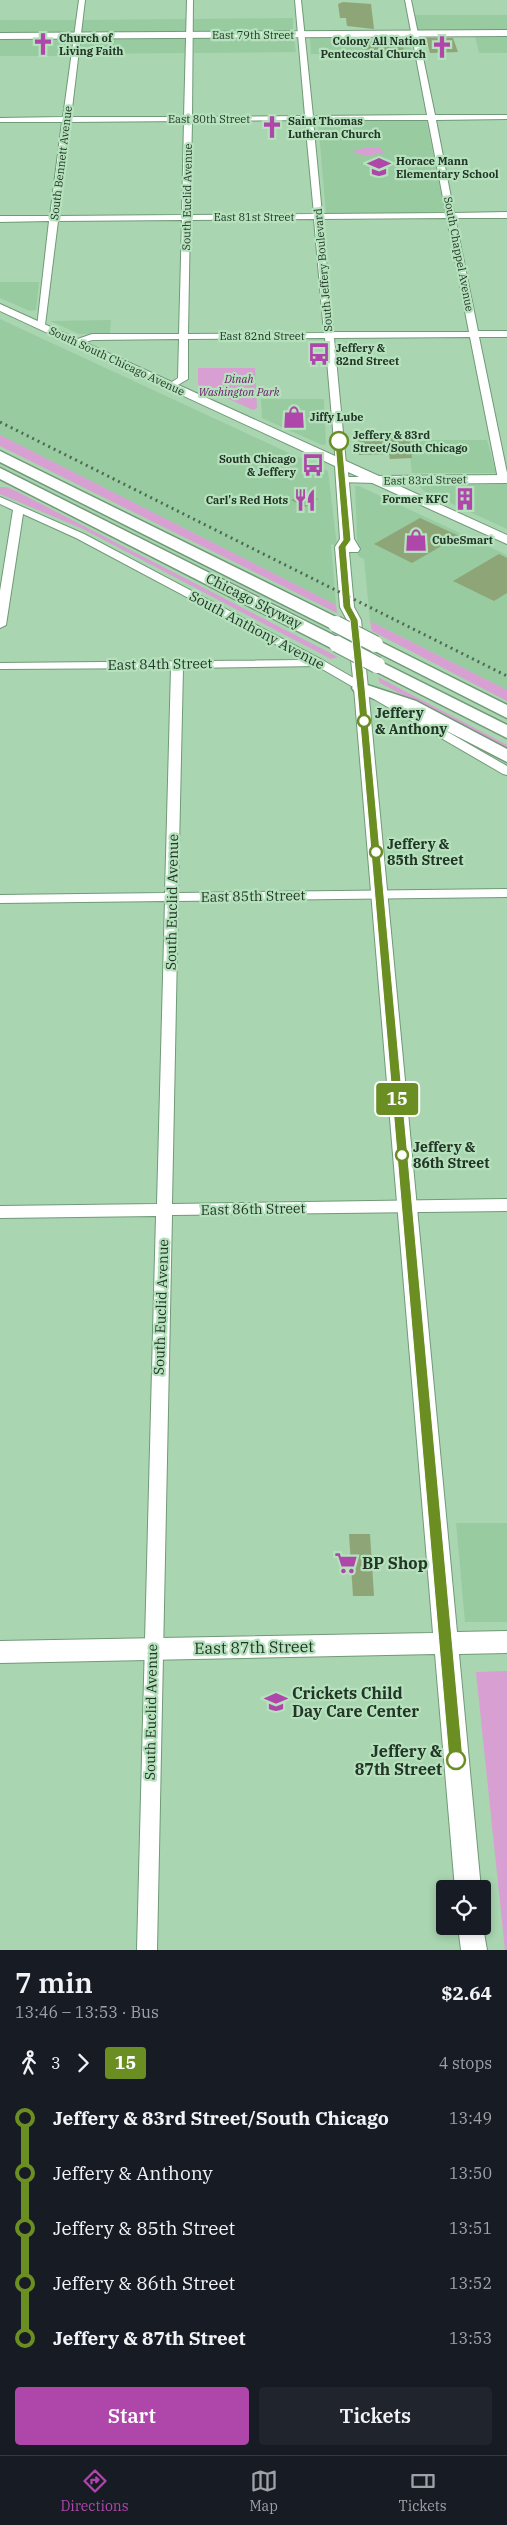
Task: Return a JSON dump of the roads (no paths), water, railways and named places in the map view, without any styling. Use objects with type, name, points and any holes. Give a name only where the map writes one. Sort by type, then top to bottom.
[{"type":"highway","name":"Chicago Skyway","points":[[0,456],[507,712]]},
{"type":"highway","name":"Chicago Skyway","points":[[1,473],[507,732]]},
{"type":"highway","points":[[361,688],[410,705],[507,756]]},
{"type":"main road","name":"East 79th Street","points":[[0,36],[507,34]]},
{"type":"main road","name":"South South Chicago Avenue","points":[[0,307],[507,540]]},
{"type":"main road","name":"South Jeffery Boulevard","points":[[341,464],[347,540],[342,547],[347,607],[354,620],[361,688],[467,1880]]},
{"type":"main road","name":"East 83rd Street","points":[[376,480],[505,479]]},
{"type":"main road","name":"East 87th Street","points":[[0,1652],[507,1642]]},
{"type":"main road","points":[[472,1935],[474,1950]]},
{"type":"street","name":"South Bennett Avenue","points":[[40,325],[82,0]]},
{"type":"street","name":"South Euclid Avenue","points":[[171,386],[184,379],[190,0]]},
{"type":"street","name":"South Jeffery Boulevard","points":[[298,0],[341,464]]},
{"type":"street","name":"South Chappel Avenue","points":[[408,0],[474,334],[505,479]]},
{"type":"street","name":"East 80th Street","points":[[0,120],[507,117]]},
{"type":"street","name":"East 81st Street","points":[[0,219],[507,215]]},
{"type":"street","name":"East 82nd Street","points":[[78,342],[92,337],[507,334]]},
{"type":"street","name":"East 83rd Street","points":[[342,480],[376,480]]},
{"type":"street","name":"South Anthony Avenue","points":[[0,500],[80,536],[320,663],[507,771]]},
{"type":"street","points":[[0,625],[19,508]]},
{"type":"street","name":"East 84th Street","points":[[0,666],[320,663]]},
{"type":"street","name":"South Euclid Avenue","points":[[147,1950],[152,1649],[173,897],[177,664]]},
{"type":"street","name":"East 85th Street","points":[[0,899],[507,894]]},
{"type":"street","name":"East 86th Street","points":[[0,1212],[507,1205]]},
{"type":"railway","points":[[0,422],[507,676]]},
{"type":"place","name":"Church of Living Faith","points":[[43,44]]},
{"type":"place","name":"Colony All Nation Pentecostal Church","points":[[442,47]]},
{"type":"place","name":"Saint Thomas Lutheran Church","points":[[272,127]]},
{"type":"place","name":"Horace Mann Elementary School","points":[[379,167]]},
{"type":"place","name":"Jeffery & 82nd Street","points":[[319,354]]},
{"type":"place","name":"Jiffy Lube","points":[[294,417]]},
{"type":"place","name":"Jeffery & 83rd Street/South Chicago","points":[[339,441]]},
{"type":"place","name":"South Chicago & Jeffery","points":[[313,465]]},
{"type":"place","name":"Former KFC","points":[[465,499]]},
{"type":"place","name":"Carl's Red Hots","points":[[305,500]]},
{"type":"place","name":"CubeSmart","points":[[416,540]]},
{"type":"place","name":"Jeffery & Anthony","points":[[364,721]]},
{"type":"place","name":"Jeffery & 85th Street","points":[[376,852]]},
{"type":"place","name":"Jeffery & 86th Street","points":[[402,1155]]},
{"type":"place","name":"BP Shop","points":[[346,1563]]},
{"type":"place","name":"Crickets Child Day Care Center","points":[[276,1702]]},
{"type":"place","name":"Jeffery & 87th Street","points":[[456,1760]]},
{"type":"park label","name":"Dinah Washington Park","points":[[239,385]]}]
